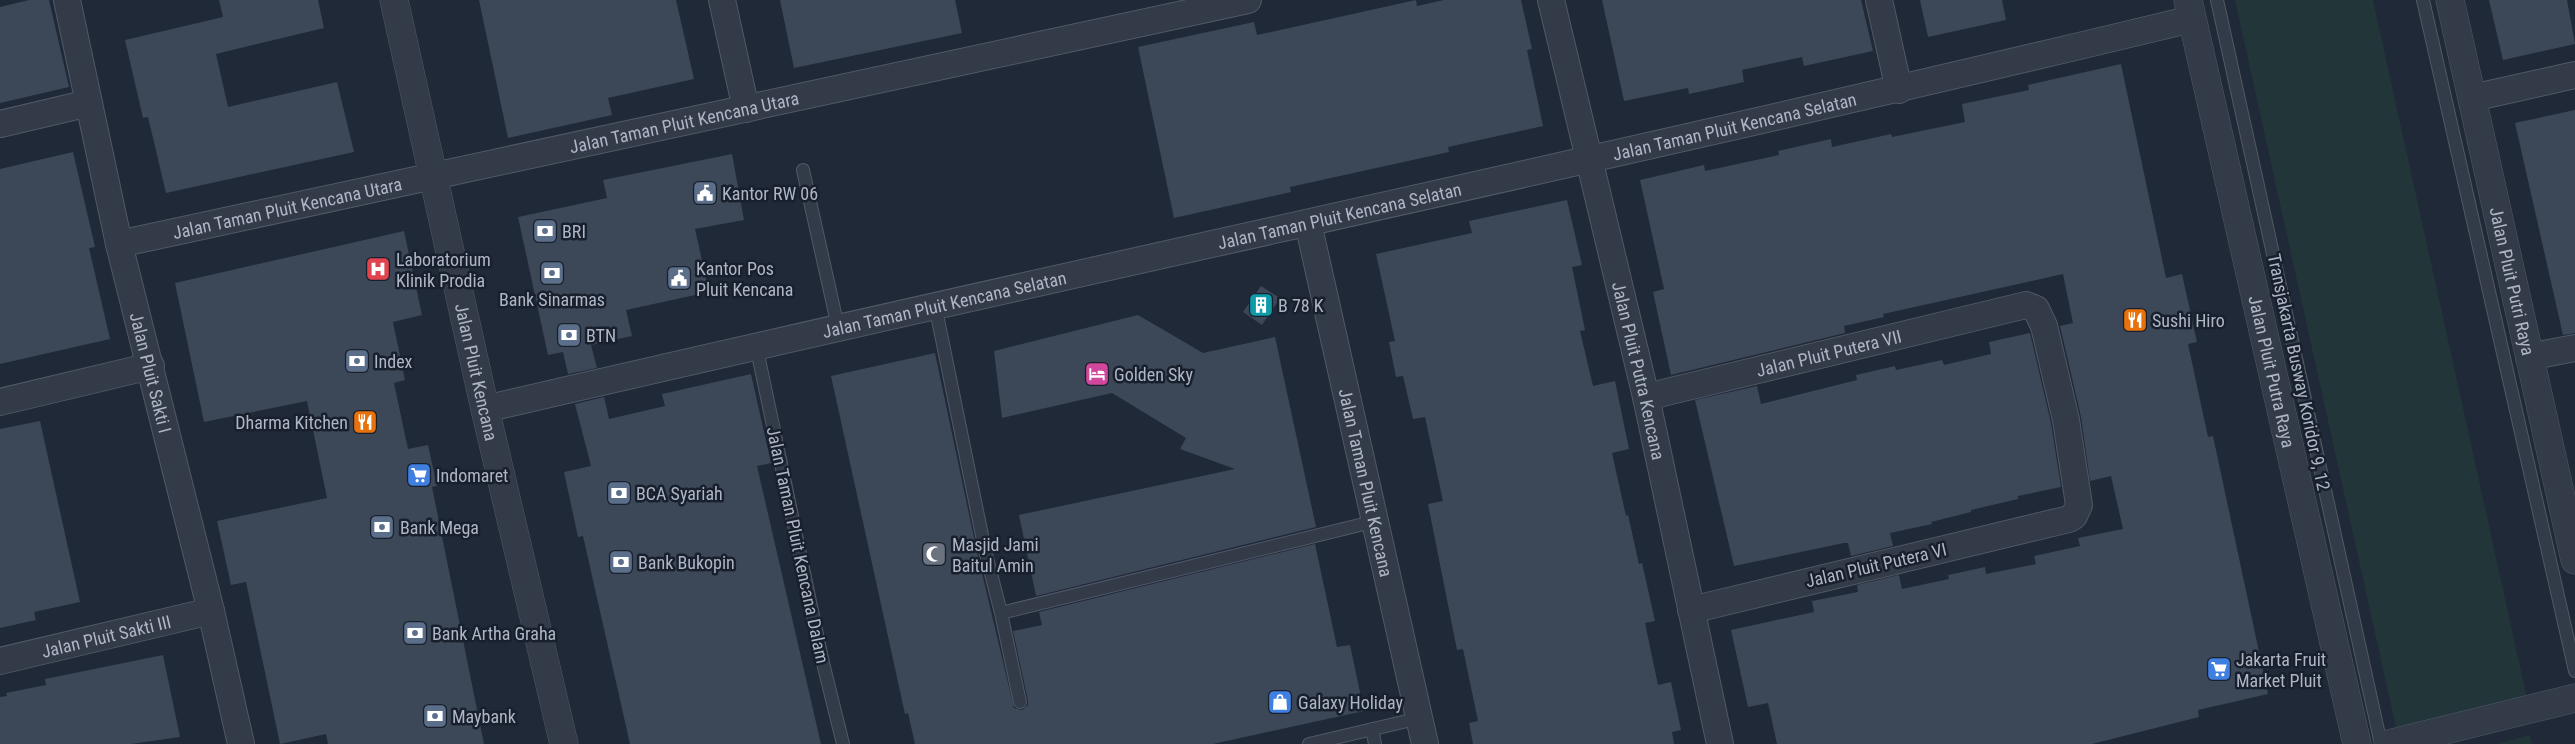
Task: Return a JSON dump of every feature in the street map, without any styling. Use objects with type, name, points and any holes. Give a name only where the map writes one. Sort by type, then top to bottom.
[{"type":"street","name":"Jalan Pluit Sakti I","points":[[67,0],[119,244],[211,611],[241,744]]},
{"type":"street","name":"Jalan Pluit Kencana","points":[[394,0],[485,409],[564,744]]},
{"type":"street","points":[[722,0],[746,109]]},
{"type":"street","name":"Jalan Taman Pluit Kencana Utara","points":[[119,244],[1248,0]]},
{"type":"street","name":"Jalan Pluit Putra Kencana","points":[[1551,0],[1646,397],[1720,744]]},
{"type":"street","points":[[1879,0],[1899,90]]},
{"type":"street","name":"Jalan Pluit Putri Raya","points":[[2450,0],[2575,560]]},
{"type":"street","name":"Jalan Taman Pluit Kencana Selatan","points":[[485,409],[756,345],[1899,90],[2190,9]]},
{"type":"street","name":"Jalan Pluit Putra Raya","points":[[2190,9],[2356,744]]},
{"type":"street","points":[[2472,98],[2575,75]]},
{"type":"street","points":[[0,124],[89,103]]},
{"type":"street","name":"Jalan Taman Pluit Kencana","points":[[1308,223],[1426,744]]},
{"type":"street","name":"Jalan Pluit Putera VII","points":[[1646,397],[2026,305],[2036,309],[2040,314],[2046,335],[2066,420],[2080,505],[2074,516],[2061,521]]},
{"type":"street","points":[[2529,357],[2575,348]]},
{"type":"street","points":[[0,402],[150,366]]},
{"type":"street","name":"Jalan Pluit Putera VI","points":[[1690,610],[2061,521]]},
{"type":"street","name":"Jalan Pluit Sakti III","points":[[0,661],[211,611]]},
{"type":"street","points":[[2388,744],[2575,698]]},
{"type":"lane","name":"Transjakarta Busway Koridor 9, 12","points":[[2217,0],[2381,744]]},
{"type":"lane","points":[[2423,0],[2575,671]]},
{"type":"lane","points":[[803,170],[838,327]]},
{"type":"lane","points":[[935,305],[985,550],[1001,612],[1020,702]]},
{"type":"lane","name":"Jalan Taman Pluit Kencana Dalam","points":[[756,345],[823,664],[843,744]]},
{"type":"lane","points":[[1001,612],[1376,521]]},
{"type":"lane","points":[[1309,744],[1420,718]]},
{"type":"lane","points":[[1372,729],[1375,744]]},
{"type":"green space","points":[[2235,0],[2373,0],[2527,698],[2396,728]]},
{"type":"green space","points":[[2530,735],[2532,744],[2496,744]]},
{"type":"building","points":[[29,0],[49,0],[69,87],[0,103],[0,7]]},
{"type":"building","points":[[219,0],[318,0],[324,28],[216,54],[228,107],[337,82],[354,152],[166,193],[148,117],[143,118],[125,40],[223,17]]},
{"type":"building","points":[[479,0],[676,0],[694,79],[608,98],[612,115],[508,138]]},
{"type":"building","points":[[780,0],[955,0],[962,33],[794,68]]},
{"type":"building","points":[[1416,0],[1417,6],[1444,0],[1521,0],[1532,49],[1527,50],[1543,126],[1448,147],[1449,152],[1290,187],[1291,192],[1174,218],[1138,47],[1254,22],[1257,35]]},
{"type":"building","points":[[1602,0],[1861,0],[1873,51],[1804,66],[1802,57],[1742,70],[1744,82],[1689,94],[1688,88],[1624,101]]},
{"type":"building","points":[[1920,0],[2002,0],[2006,20],[1928,37]]},
{"type":"building","points":[[2489,0],[2567,0],[2575,44],[2503,60]]},
{"type":"building","points":[[2121,64],[2166,278],[2182,274],[2197,342],[2188,344],[2208,437],[2213,436],[2268,694],[2198,710],[2199,717],[2092,744],[1777,744],[1768,703],[1748,707],[1731,630],[1814,612],[1812,601],[1858,592],[1857,585],[1899,575],[1902,589],[1949,579],[1948,575],[1985,567],[1986,574],[2036,564],[2034,556],[2080,546],[2078,538],[2123,529],[2111,476],[2090,481],[2081,417],[2060,326],[2073,323],[2063,274],[1883,314],[1884,317],[1844,326],[1845,333],[1671,375],[1653,292],[1664,289],[1640,180],[1704,165],[1705,171],[1779,155],[1778,151],[1831,139],[1832,147],[1891,134],[1892,137],[1965,122],[1962,104],[2029,90],[2028,85]]},
{"type":"building","points":[[2575,110],[2575,333],[2563,335],[2515,123]]},
{"type":"building","points":[[73,152],[95,247],[89,248],[110,339],[0,364],[0,169]]},
{"type":"building","points":[[732,154],[744,220],[695,229],[709,292],[626,310],[632,336],[591,345],[597,368],[568,374],[563,352],[548,355],[518,217],[607,198],[603,180]]},
{"type":"building","points":[[1567,200],[1582,265],[1572,267],[1585,330],[1580,331],[1593,386],[1615,381],[1629,449],[1612,453],[1626,516],[1628,515],[1639,564],[1642,563],[1655,621],[1645,623],[1658,685],[1671,682],[1681,730],[1672,732],[1674,744],[1473,744],[1469,723],[1478,721],[1463,649],[1457,650],[1428,504],[1443,501],[1425,417],[1413,419],[1403,376],[1396,377],[1389,342],[1395,341],[1376,254],[1472,233],[1469,221]]},
{"type":"building","points":[[404,231],[422,315],[393,322],[405,380],[394,383],[408,449],[428,445],[437,486],[432,487],[484,744],[328,744],[326,734],[280,744],[246,582],[231,585],[217,521],[327,498],[307,401],[204,422],[175,283]]},
{"type":"building","name":"B 78 K","points":[[1261,286],[1280,298],[1262,325],[1243,312]]},
{"type":"building","points":[[1138,315],[1203,353],[1275,337],[1316,527],[1036,596],[1019,515],[1235,469],[1180,449],[1186,438],[1112,393],[1002,418],[994,351]]},
{"type":"building","points":[[2030,333],[2051,423],[2061,487],[2018,496],[2018,499],[1971,510],[1971,512],[1931,522],[1932,524],[1890,533],[1893,546],[1851,556],[1848,543],[1844,543],[1734,566],[1695,400],[1757,386],[1761,404],[1857,380],[1856,375],[1895,366],[1896,370],[1942,360],[1944,365],[1991,354],[1989,342]]},
{"type":"building","points":[[935,353],[977,552],[1014,708],[1022,710],[1028,705],[1028,701],[1013,631],[1042,625],[1039,612],[1315,544],[1337,647],[1350,645],[1364,711],[1213,744],[915,744],[908,713],[905,714],[831,376]]},
{"type":"building","points":[[751,374],[771,463],[757,466],[821,744],[630,744],[583,536],[578,537],[564,472],[591,466],[575,404],[604,397],[609,419],[665,406],[662,394]]},
{"type":"building","points":[[40,421],[80,602],[34,612],[36,620],[0,628],[0,429]]},
{"type":"building","points":[[163,655],[180,737],[131,744],[0,744],[0,697],[7,696],[6,693],[46,685],[45,679]]},
{"type":"place","name":"Kantor RW 06","points":[[705,193]]},
{"type":"place","name":"BRI","points":[[545,231]]},
{"type":"place","name":"Laboratorium Klinik Prodia","points":[[378,269]]},
{"type":"place","name":"Bank Sinarmas","points":[[552,273]]},
{"type":"place","name":"Kantor Pos Pluit Kencana","points":[[679,278]]},
{"type":"place","name":"B 78 K","points":[[1261,305]]},
{"type":"place","name":"Sushi Hiro","points":[[2135,320]]},
{"type":"place","name":"BTN","points":[[569,335]]},
{"type":"place","name":"Index","points":[[357,361]]},
{"type":"place","name":"Golden Sky","points":[[1097,374]]},
{"type":"place","name":"Dharma Kitchen","points":[[365,422]]},
{"type":"place","name":"Indomaret","points":[[419,475]]},
{"type":"place","name":"BCA Syariah","points":[[619,493]]},
{"type":"place","name":"Bank Mega","points":[[382,527]]},
{"type":"place","name":"Masjid Jami Baitul Amin","points":[[934,554]]},
{"type":"place","name":"Bank Bukopin","points":[[621,562]]},
{"type":"place","name":"Bank Artha Graha","points":[[415,633]]},
{"type":"place","name":"Jakarta Fruit Market Pluit","points":[[2219,669]]},
{"type":"place","name":"Galaxy Holiday","points":[[1280,702]]},
{"type":"place","name":"Maybank","points":[[435,716]]}]
